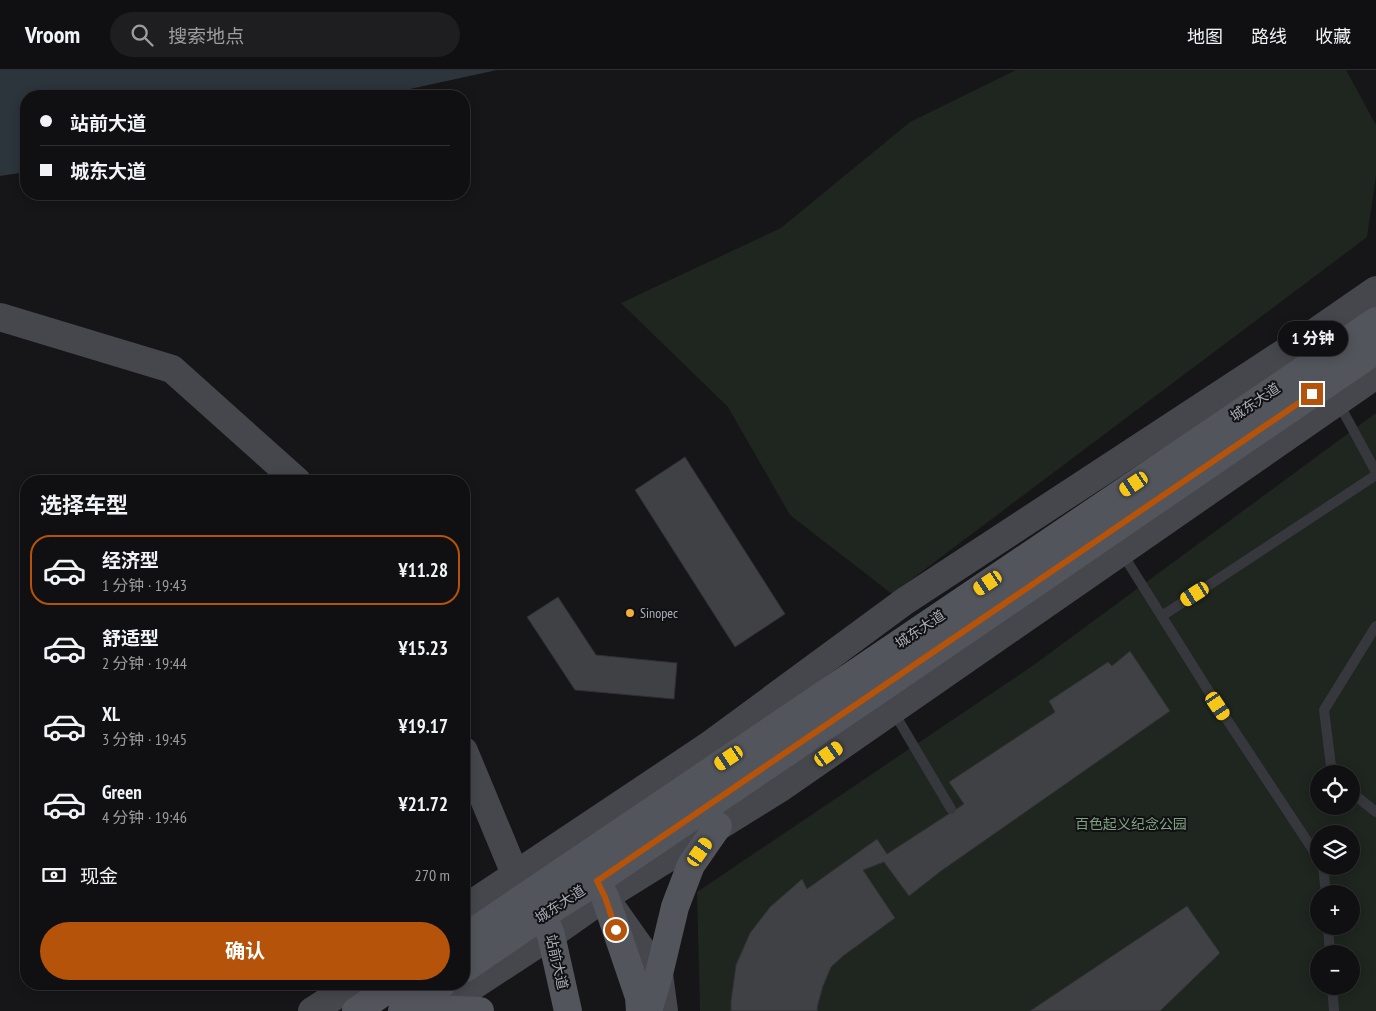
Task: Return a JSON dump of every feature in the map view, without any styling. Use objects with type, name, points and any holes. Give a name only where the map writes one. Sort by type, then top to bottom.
[{"type":"main road","name":"城东大道","points":[[470,963],[534,904],[1376,321]]},
{"type":"main road","name":"城东大道","points":[[470,935],[534,904],[601,889],[1333,392],[1376,350]]},
{"type":"main road","points":[[648,1011],[675,907],[691,865],[718,826]]},
{"type":"main road","points":[[601,889],[638,997],[640,1011]]},
{"type":"main road","name":"站前大道","points":[[534,904],[568,1011]]},
{"type":"main road","points":[[356,1011],[387,990]]},
{"type":"main road","points":[[402,1011],[438,1001],[480,1011]]},
{"type":"street","points":[[470,969],[534,904],[708,746],[905,600],[1308,337],[1376,290]]},
{"type":"street","points":[[0,318],[172,369],[289,475]]},
{"type":"street","points":[[664,1011],[659,974],[601,889],[718,826],[782,786],[1122,551],[1333,392],[1376,375]]},
{"type":"street","points":[[470,764],[534,904]]},
{"type":"street","points":[[470,909],[534,904]]},
{"type":"street","points":[[312,1011],[345,990]]},
{"type":"street","points":[[438,1001],[449,990]]},
{"type":"lane","points":[[1162,616],[1376,473],[1333,392]]},
{"type":"lane","points":[[1122,551],[1218,706],[1310,845]]},
{"type":"lane","points":[[1331,765],[1324,710],[1376,626]]},
{"type":"lane","points":[[892,710],[951,809]]},
{"type":"lane","points":[[1360,799],[1376,812]]},
{"type":"lane","points":[[1333,995],[1334,1011]]},
{"type":"green space","points":[[1016,70],[1346,70],[1376,125],[1376,176],[1367,237],[892,594],[790,515],[728,407],[621,303],[781,228],[910,122]]},
{"type":"green space","name":"百色起义纪念公园","points":[[1376,413],[1376,1011],[700,1011],[697,892],[1031,667]]},
{"type":"shaded area","points":[[0,70],[497,70],[405,90],[20,90],[20,173],[0,176]]},
{"type":"building","points":[[685,457],[785,614],[735,647],[635,490]]},
{"type":"building","points":[[558,597],[596,655],[677,663],[674,699],[575,690],[527,617]]},
{"type":"building","points":[[1130,651],[1170,711],[941,871],[909,896],[884,862],[863,870],[895,918],[831,967],[823,986],[817,1011],[731,1011],[736,965],[750,933],[770,907],[802,879],[807,889],[877,839],[887,854],[964,804],[949,782],[1055,712],[1049,701],[1108,662],[1112,666]]},
{"type":"building","points":[[1187,906],[1220,953],[1160,1011],[1030,1011]]},
{"type":"place","name":"Sinopec","points":[[630,613]]},
{"type":"route","points":[[616,930],[605,897],[597,881],[1312,394]]}]
